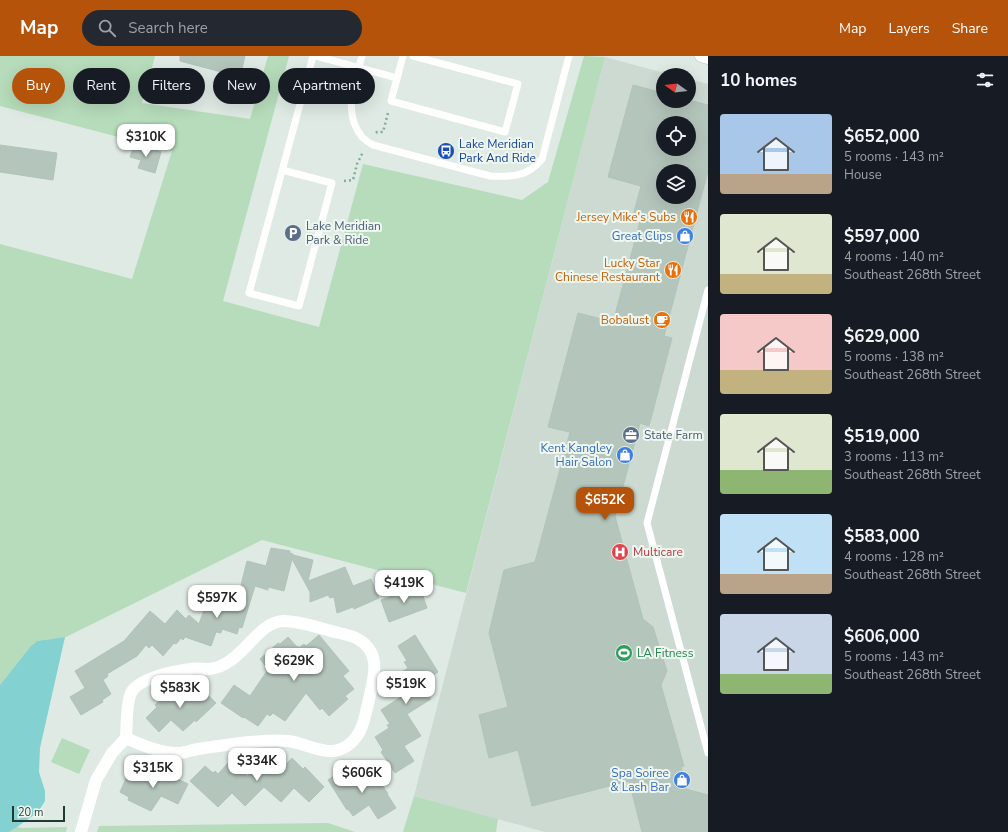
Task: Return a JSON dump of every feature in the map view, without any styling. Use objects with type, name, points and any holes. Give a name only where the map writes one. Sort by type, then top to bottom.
[{"type":"street","points":[[701,56],[708,58]]},
{"type":"street","points":[[81,832],[96,780],[112,754],[126,738],[127,712],[132,692],[143,681],[191,669],[211,668],[224,665],[239,654],[270,625],[281,621],[304,624],[355,638],[365,643],[371,650],[375,673],[361,730],[356,739],[338,750],[326,751],[289,741],[271,741],[203,748],[178,753],[149,748],[126,738]]},
{"type":"lane","points":[[282,170],[332,183],[299,306],[249,293],[282,170],[313,56]]},
{"type":"lane","points":[[316,56],[397,78]]},
{"type":"lane","points":[[362,56],[351,93],[350,105],[352,118],[363,138],[373,145],[490,176],[501,177],[529,172],[542,159],[569,56]]},
{"type":"lane","points":[[403,56],[391,102],[505,132],[518,84],[413,56]]},
{"type":"lane","points":[[708,290],[647,523],[708,753]]},
{"type":"shaded area","points":[[605,57],[656,71],[656,108],[696,108],[696,81],[708,84],[708,832],[545,832],[414,796]]},
{"type":"green space","points":[[0,56],[155,56],[152,68],[138,68],[138,104],[149,104],[250,119],[254,104],[270,104],[270,68],[265,68],[268,56],[289,56],[286,68],[278,68],[278,97],[223,301],[319,327],[363,164],[522,200],[548,182],[584,56],[605,57],[466,593],[262,540],[66,637],[37,641],[30,647],[0,685],[0,244],[132,279],[172,151],[0,106]]},
{"type":"green space","points":[[62,738],[90,750],[79,774],[51,762]]},
{"type":"green space","points":[[414,796],[498,819],[496,832],[403,832]]},
{"type":"green space","points":[[328,823],[355,832],[97,832],[99,826]]},
{"type":"green space","points":[[17,827],[67,827],[66,832],[9,832]]},
{"type":"water","points":[[65,637],[40,748],[39,772],[45,791],[45,801],[38,812],[17,827],[9,832],[0,832],[0,685],[30,647],[37,641]]},
{"type":"building","points":[[180,56],[245,56],[242,68],[213,68],[213,70],[180,61]]},
{"type":"building","points":[[633,85],[656,91],[656,108],[696,108],[696,102],[708,105],[708,171],[664,336],[672,338],[649,426],[640,423],[615,516],[643,619],[653,627],[667,671],[661,685],[684,766],[681,767],[686,789],[708,795],[708,832],[642,832],[629,781],[532,806],[518,750],[489,758],[479,715],[508,707],[489,633],[504,570],[535,562],[570,432],[548,427],[578,313],[613,322],[641,218],[633,216],[641,186],[608,177]]},
{"type":"building","points":[[135,143],[161,152],[155,173],[138,168],[141,160],[130,157]]},
{"type":"building","points":[[0,145],[57,153],[53,180],[0,172]]},
{"type":"building","points":[[271,548],[290,551],[293,555],[313,560],[308,581],[345,567],[353,586],[371,579],[379,598],[354,609],[353,607],[337,613],[334,597],[330,598],[328,595],[310,602],[310,592],[292,559],[284,591],[268,587],[268,590],[255,586],[242,628],[239,627],[237,634],[222,629],[221,633],[216,632],[211,646],[185,637],[183,640],[181,638],[176,644],[174,643],[163,656],[152,645],[149,648],[146,645],[137,656],[107,674],[108,676],[103,680],[111,694],[102,700],[103,702],[81,715],[70,697],[85,688],[75,671],[124,641],[150,611],[165,624],[177,610],[186,619],[189,615],[199,624],[208,599],[226,605],[232,587],[240,589],[247,561],[266,566]]},
{"type":"building","points":[[420,587],[427,608],[389,622],[381,600]]},
{"type":"building","points":[[319,635],[349,671],[343,676],[354,689],[345,696],[348,699],[329,716],[322,708],[320,710],[306,693],[285,721],[273,713],[270,716],[267,714],[258,726],[221,703],[234,685],[250,696],[267,671],[260,659],[278,643],[280,644],[288,637],[299,648],[304,644],[306,646]]},
{"type":"building","points":[[415,635],[438,672],[421,683],[431,699],[407,714],[421,736],[404,746],[414,761],[395,773],[381,752],[383,750],[375,737],[389,728],[387,725],[390,724],[381,710],[404,695],[398,688],[400,687],[394,677],[408,668],[404,662],[407,661],[398,646]]},
{"type":"building","points":[[175,687],[185,698],[186,696],[188,698],[200,687],[216,703],[196,722],[195,720],[183,731],[171,720],[159,732],[146,718],[157,707],[155,705]]},
{"type":"building","points":[[264,758],[276,769],[278,767],[281,769],[292,758],[303,769],[305,767],[324,787],[309,802],[294,788],[281,802],[264,787],[245,806],[232,793],[218,807],[190,781],[205,766],[213,773],[215,771],[218,774],[229,762],[240,773],[242,771],[247,776]]},
{"type":"building","points":[[150,768],[164,776],[165,773],[188,784],[178,804],[161,796],[151,811],[128,800],[129,797],[120,792],[128,774],[143,782]]},
{"type":"building","points":[[344,769],[353,783],[356,781],[358,784],[374,773],[396,808],[378,819],[369,805],[353,816],[348,809],[347,810],[328,780]]},
{"type":"place","name":"Lake Meridian Park And Ride","points":[[446,151]]},
{"type":"place","name":"Jersey Mike's Subs","points":[[689,217]]},
{"type":"place","name":"Lake Meridian Park & Ride","points":[[293,233]]},
{"type":"place","name":"Great Clips","points":[[685,236]]},
{"type":"place","name":"Lucky Star Chinese Restaurant","points":[[673,270]]},
{"type":"place","name":"Bobalust","points":[[662,320]]},
{"type":"place","name":"State Farm","points":[[631,435]]},
{"type":"place","name":"Kent Kangley Hair Salon","points":[[625,455]]},
{"type":"place","name":"Multicare","points":[[620,552]]},
{"type":"place","name":"LA Fitness","points":[[624,653]]},
{"type":"place","name":"Spa Soiree & Lash Bar","points":[[682,780]]}]
